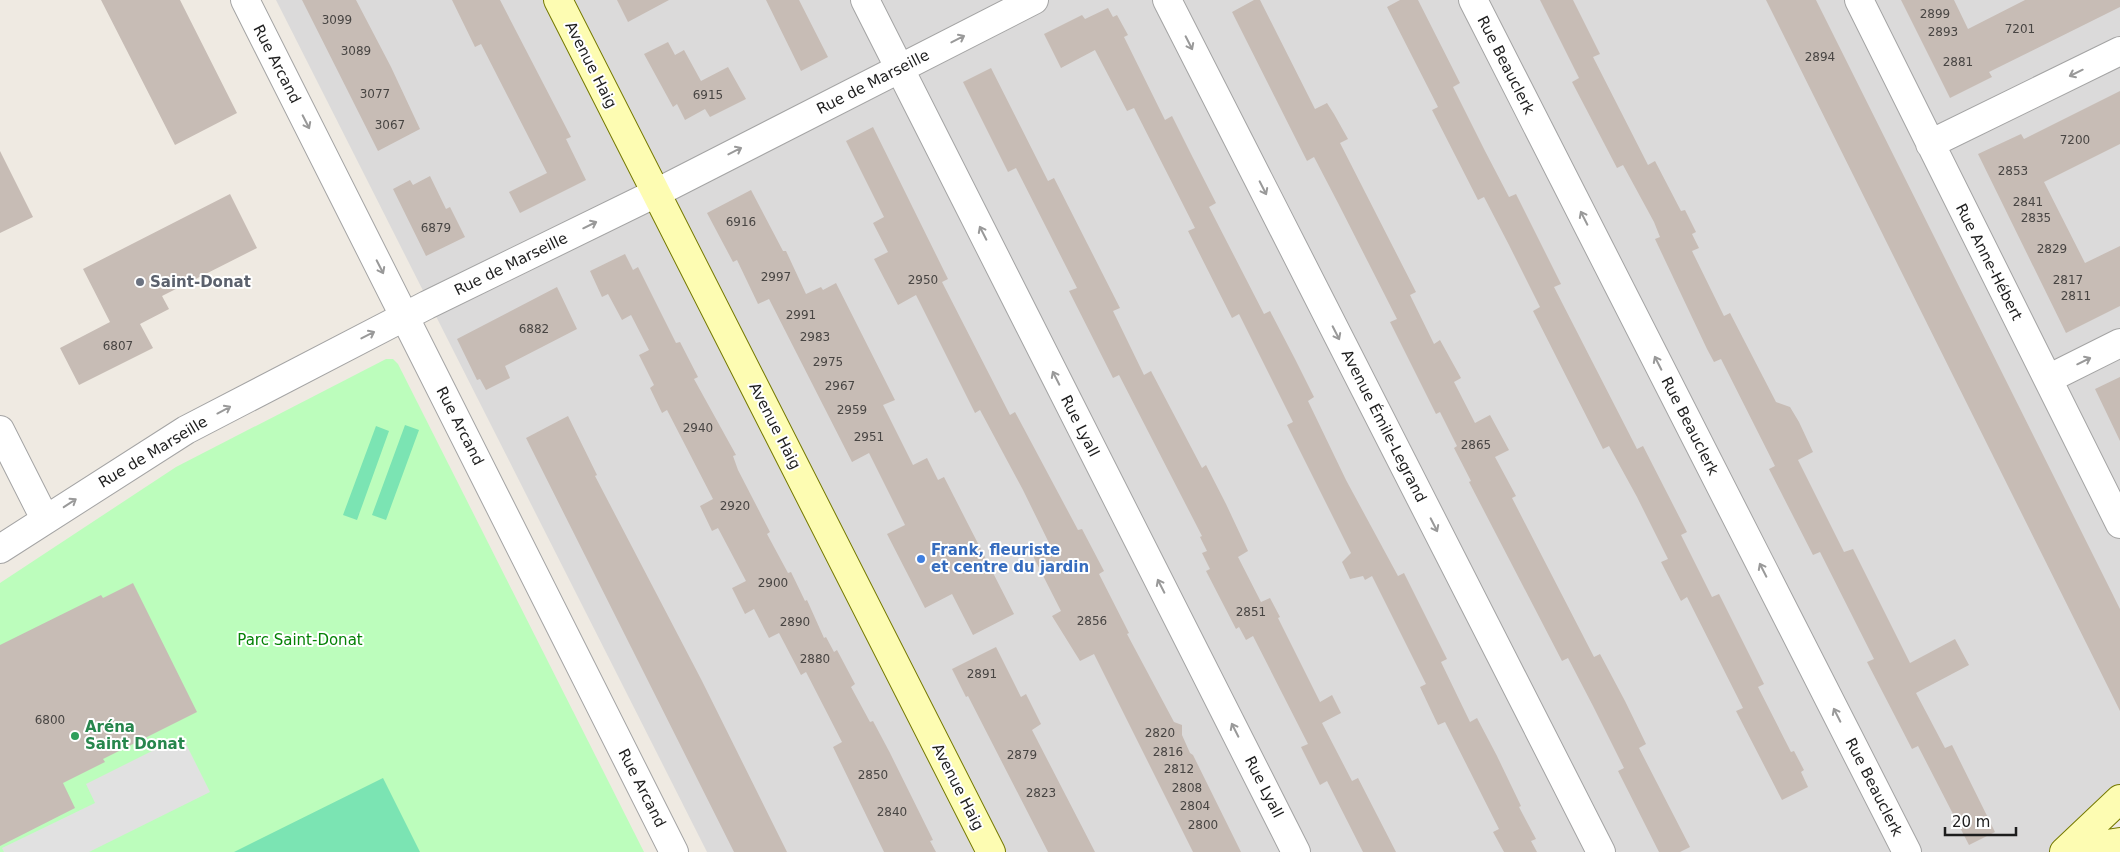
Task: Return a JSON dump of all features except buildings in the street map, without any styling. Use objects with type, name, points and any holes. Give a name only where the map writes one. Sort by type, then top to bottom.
[{"type":"street","name":"Rue Arcand","points":[[245,0],[674,852]]},
{"type":"street","name":"Avenue Haig","points":[[558,0],[991,852]]},
{"type":"street","name":"Rue Lyall","points":[[864,0],[1296,852]]},
{"type":"street","name":"Rue de Marseille","points":[[0,549],[186,430],[405,316],[656,193],[1034,0]]},
{"type":"street","name":"Avenue Émile-Legrand","points":[[1167,0],[1601,852]]},
{"type":"street","name":"Rue Beauclerk","points":[[1473,0],[1907,852]]},
{"type":"street","name":"Rue Anne-Hébert","points":[[1859,0],[2120,524]]},
{"type":"street","points":[[1930,144],[2120,51]]},
{"type":"street","points":[[2048,379],[2120,343]]},
{"type":"street","points":[[0,430],[45,519]]},
{"type":"street","points":[[2066,851],[2120,799]]},
{"type":"street","points":[[2066,851],[2120,842]]},
{"type":"shaded area","points":[[276,0],[2120,0],[2120,799],[2068,850],[2120,852],[707,852]]},
{"type":"shaded area","points":[[182,736],[210,792],[89,852],[4,852],[2,848],[95,803],[86,784]]},
{"type":"green space","name":"Parc Saint-Donat","points":[[386,359],[393,359],[398,364],[644,852],[0,852],[0,583],[176,467]]},
{"type":"green space","points":[[405,425],[419,430],[386,520],[372,515]]},
{"type":"green space","points":[[376,426],[389,431],[357,520],[343,515]]},
{"type":"green space","points":[[383,778],[420,852],[234,852]]},
{"type":"place","name":"Saint-Donat","points":[[140,282]]},
{"type":"place","name":"Frank, fleuriste et centre du jardin","points":[[921,559]]},
{"type":"place","name":"Aréna Saint Donat","points":[[75,736]]}]
